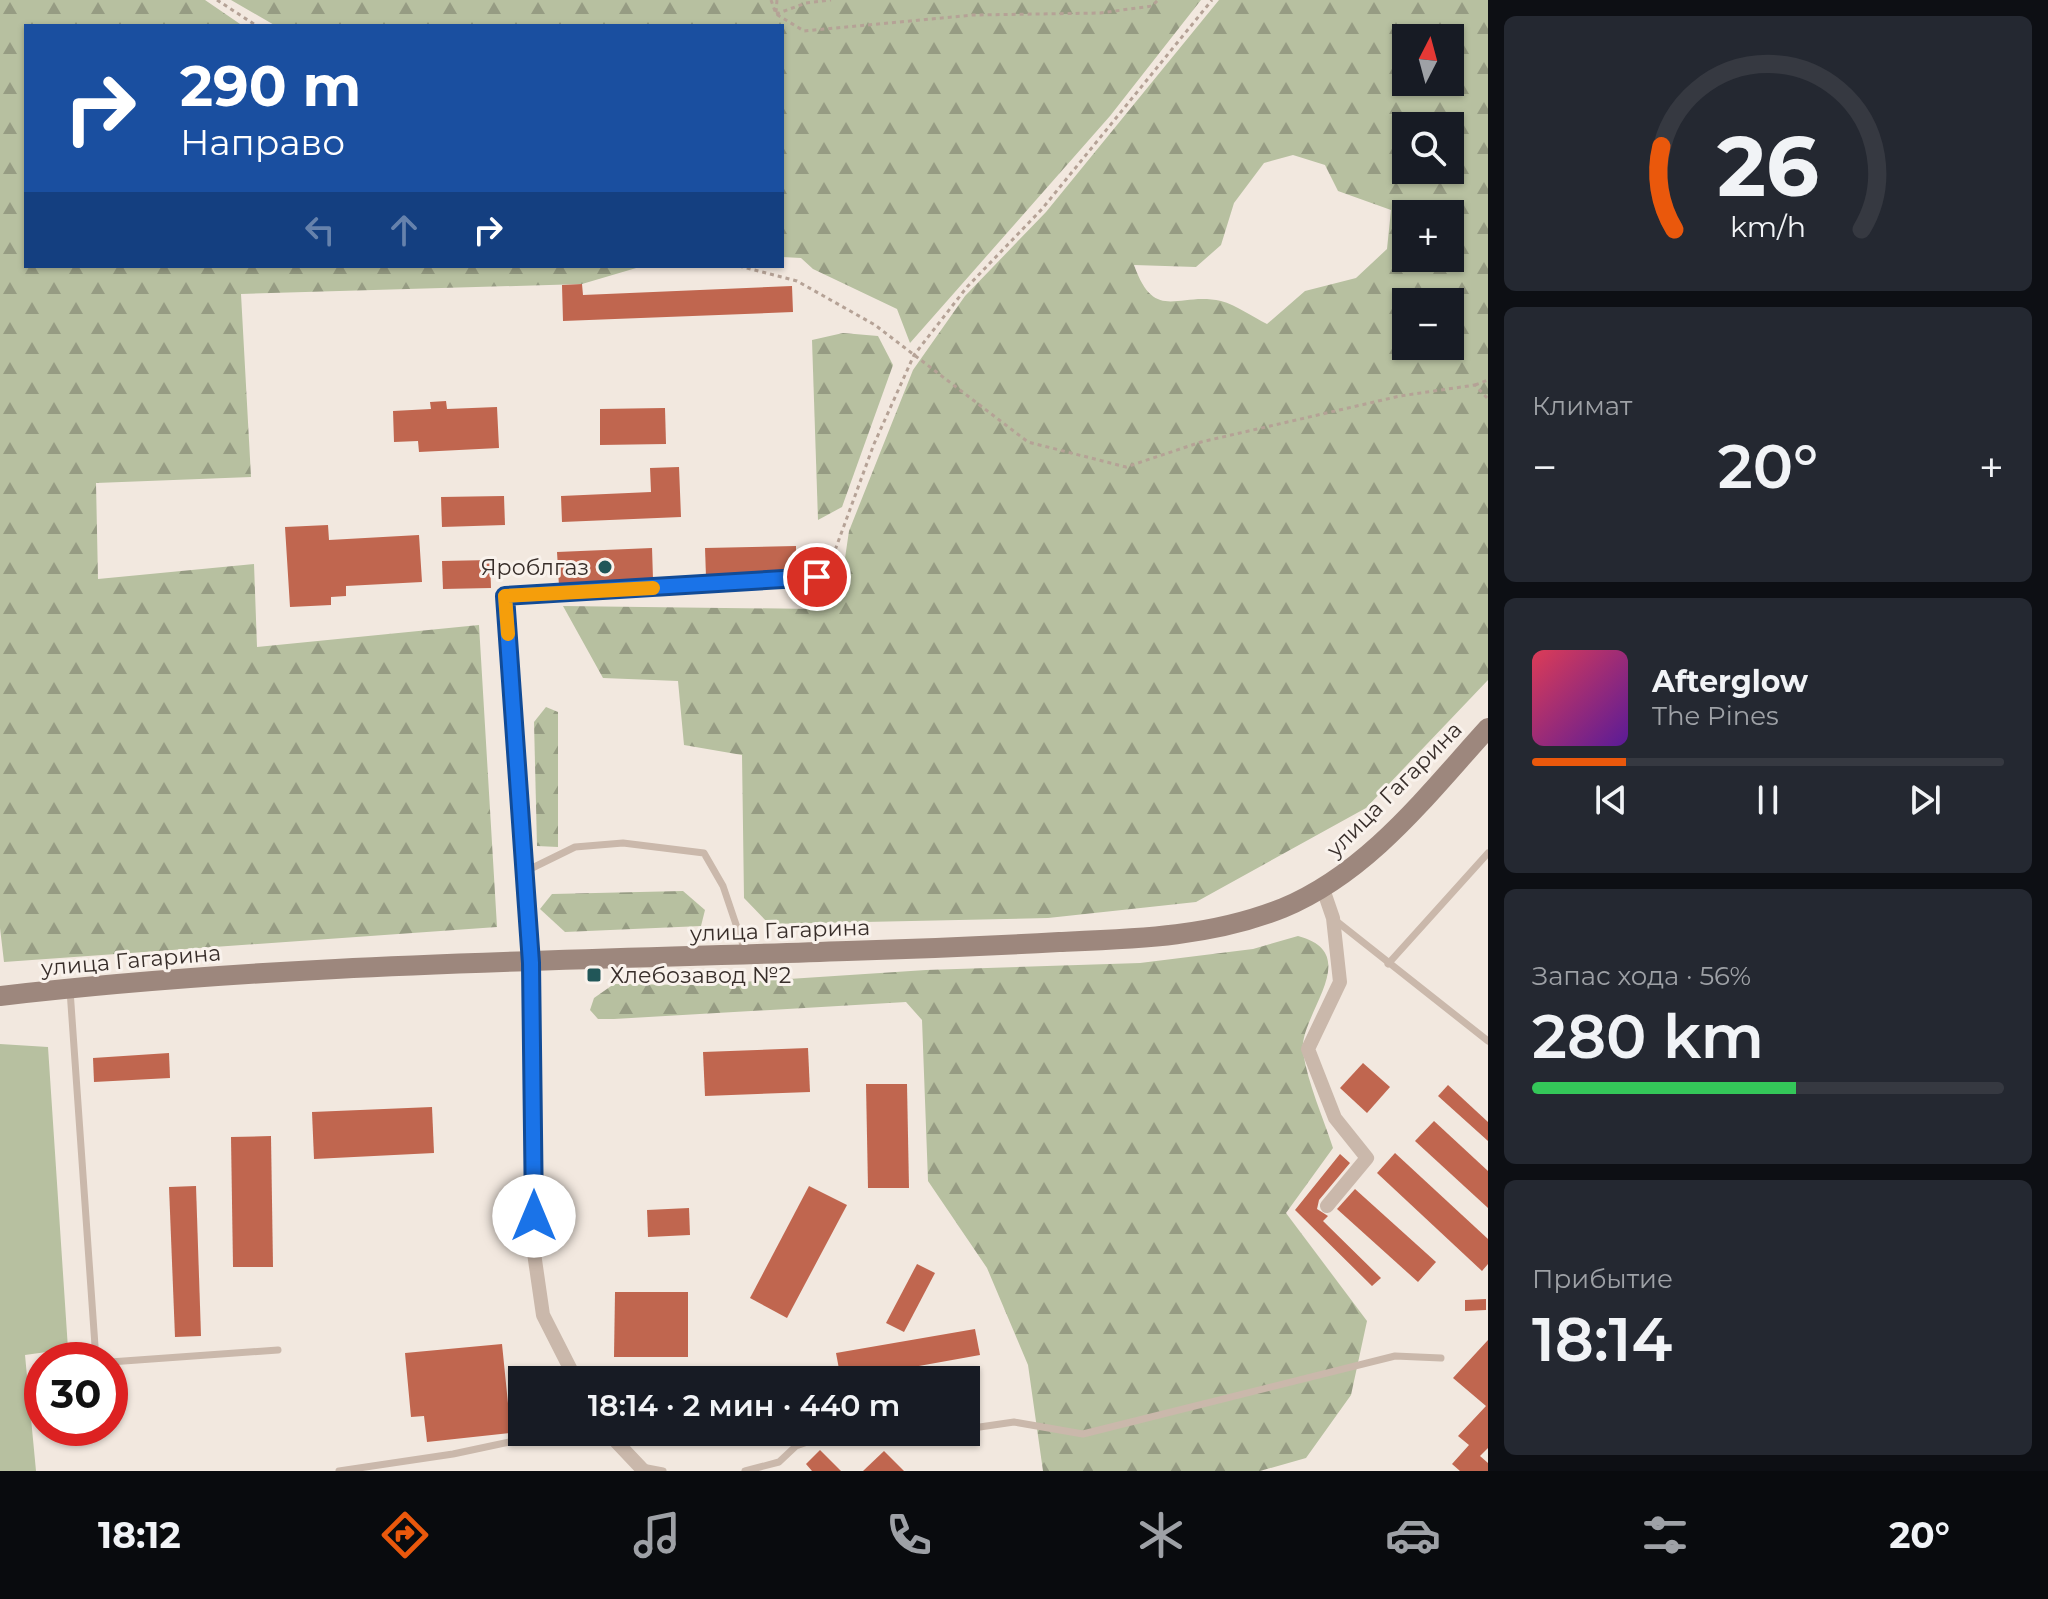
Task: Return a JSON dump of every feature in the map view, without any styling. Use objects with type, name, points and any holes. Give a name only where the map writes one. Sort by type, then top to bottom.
[{"type":"main road","name":"улица Гагарина","points":[[0,996],[220,976],[1193,934],[1257,918],[1323,889],[1371,852],[1488,728]]},
{"type":"street","points":[[1323,889],[1333,918],[1340,982],[1308,1049],[1335,1118],[1367,1158],[1327,1206]]},
{"type":"street","points":[[531,963],[533,1246],[543,1315],[569,1366]]},
{"type":"street","points":[[620,1446],[642,1469]]},
{"type":"lane","points":[[531,963],[505,596],[817,577]]},
{"type":"lane","points":[[524,872],[575,847],[623,843],[704,853],[723,886],[747,955]]},
{"type":"lane","points":[[1388,964],[1488,853]]},
{"type":"lane","points":[[1333,918],[1488,1041]]},
{"type":"lane","points":[[70,988],[95,1342]]},
{"type":"lane","points":[[128,1361],[278,1350]]},
{"type":"lane","points":[[980,1427],[1014,1422],[1083,1434],[1395,1356],[1441,1358]]},
{"type":"lane","points":[[339,1471],[508,1442]]},
{"type":"lane","points":[[745,1471],[779,1462],[796,1446]]},
{"type":"lane","points":[[642,1469],[663,1471]]},
{"type":"path","points":[[217,0],[254,24]]},
{"type":"path","points":[[774,0],[776,14]]},
{"type":"path","points":[[776,14],[806,3],[831,0]]},
{"type":"path","points":[[776,14],[804,31],[973,15],[1100,13],[1152,6],[1158,0]]},
{"type":"path","points":[[826,574],[863,472],[914,355],[967,287],[1042,209],[1212,0]]},
{"type":"path","points":[[747,268],[797,281],[875,325],[1028,442],[1126,467],[1201,442],[1400,396],[1475,385],[1488,380]]},
{"type":"path","points":[[1475,385],[1488,399]]},
{"type":"green space","points":[[0,0],[205,0],[240,24],[24,24],[24,268],[636,268],[582,284],[241,294],[251,477],[96,483],[98,579],[254,564],[257,647],[479,625],[497,927],[4,962],[0,928]]},
{"type":"green space","points":[[231,0],[1201,0],[1110,116],[910,343],[897,309],[813,269],[801,258],[784,257],[784,24],[273,24]]},
{"type":"green space","points":[[1219,0],[1488,0],[1488,680],[1366,808],[1196,902],[1048,918],[769,924],[744,898],[742,755],[684,745],[678,681],[603,678],[563,606],[815,609],[840,592],[849,531],[913,370],[965,296],[1046,212]],"holes":[[[1293,155],[1325,165],[1338,191],[1391,210],[1387,249],[1356,278],[1305,291],[1267,324],[1221,301],[1169,301],[1159,300],[1150,294],[1134,265],[1196,267],[1221,245],[1234,203],[1264,163]]]},
{"type":"green space","points":[[843,333],[878,336],[893,365],[842,507],[818,520],[812,340]]},
{"type":"green space","points":[[546,707],[558,712],[558,847],[537,846],[534,722]]},
{"type":"green space","points":[[683,891],[705,910],[701,926],[565,932],[540,909],[552,894]]},
{"type":"green space","points":[[1298,936],[1318,945],[1327,957],[1324,987],[1304,1037],[1303,1052],[1333,1148],[1286,1213],[1367,1321],[1351,1395],[1306,1458],[1260,1471],[1043,1471],[1028,1365],[987,1268],[928,1181],[922,1020],[906,1002],[614,1019],[598,1019],[590,1010],[594,998],[614,984],[695,985],[926,970],[1140,963],[1253,949]]},
{"type":"green space","points":[[0,1044],[48,1047],[68,1342],[24,1342],[24,1446],[34,1446],[36,1471],[0,1471]]},
{"type":"building","points":[[582,284],[583,295],[792,286],[793,312],[563,321],[562,285]]},
{"type":"building","points":[[446,401],[447,409],[497,407],[499,448],[419,452],[418,441],[394,442],[393,411],[431,409],[430,402]]},
{"type":"building","points":[[665,408],[666,444],[600,445],[600,409]]},
{"type":"building","points":[[679,467],[681,517],[562,522],[561,496],[651,492],[650,468]]},
{"type":"building","points":[[504,496],[505,525],[442,527],[441,497]]},
{"type":"building","points":[[328,525],[329,540],[419,535],[422,582],[346,586],[346,596],[331,597],[331,605],[290,607],[285,527]]},
{"type":"building","points":[[796,546],[796,572],[706,577],[705,548]]},
{"type":"building","name":"Яроблгаз","points":[[652,548],[653,580],[559,586],[557,552]]},
{"type":"building","points":[[490,560],[491,588],[443,589],[442,561]]},
{"type":"building","points":[[808,1048],[810,1092],[705,1096],[703,1052]]},
{"type":"building","points":[[169,1053],[170,1078],[94,1082],[93,1058]]},
{"type":"building","points":[[1363,1063],[1390,1087],[1367,1113],[1340,1088]]},
{"type":"building","points":[[866,1084],[907,1084],[909,1188],[868,1188]]},
{"type":"building","points":[[1448,1085],[1488,1122],[1488,1141],[1438,1096]]},
{"type":"building","points":[[432,1107],[434,1153],[314,1159],[312,1112]]},
{"type":"building","points":[[1434,1121],[1488,1171],[1488,1208],[1415,1141]]},
{"type":"building","points":[[271,1136],[273,1267],[233,1267],[231,1137]]},
{"type":"building","points":[[1395,1153],[1488,1239],[1488,1264],[1482,1271],[1377,1173]]},
{"type":"building","points":[[1340,1154],[1350,1163],[1319,1200],[1317,1209],[1328,1216],[1323,1221],[1381,1278],[1372,1286],[1295,1210]]},
{"type":"building","points":[[196,1186],[201,1336],[175,1337],[169,1187]]},
{"type":"building","points":[[809,1186],[847,1205],[787,1318],[750,1298]]},
{"type":"building","points":[[1355,1189],[1436,1262],[1418,1282],[1337,1209]]},
{"type":"building","points":[[689,1208],[690,1235],[648,1237],[647,1210]]},
{"type":"building","points":[[917,1264],[935,1273],[904,1332],[886,1323]]},
{"type":"building","points":[[615,1292],[688,1292],[688,1357],[614,1357]]},
{"type":"building","points":[[1486,1299],[1486,1310],[1465,1311],[1465,1300]]},
{"type":"building","points":[[975,1329],[980,1355],[919,1366],[838,1366],[836,1353]]},
{"type":"building","points":[[1488,1340],[1488,1448],[1480,1456],[1488,1463],[1488,1471],[1460,1471],[1452,1464],[1469,1445],[1458,1436],[1486,1406],[1453,1378]]},
{"type":"building","points":[[502,1344],[508,1433],[427,1442],[424,1416],[411,1417],[405,1353]]},
{"type":"building","points":[[820,1450],[841,1471],[812,1471],[806,1464]]},
{"type":"building","points":[[884,1451],[904,1471],[863,1471]]},
{"type":"slow traffic","points":[[508,634],[505,596],[653,588]]},
{"type":"place","name":"Яроблгаз","points":[[605,567]]},
{"type":"place","name":"Хлебозавод №2","points":[[594,975]]},
{"type":"route","points":[[534,1216],[531,963],[505,596],[810,580],[817,577]]}]
